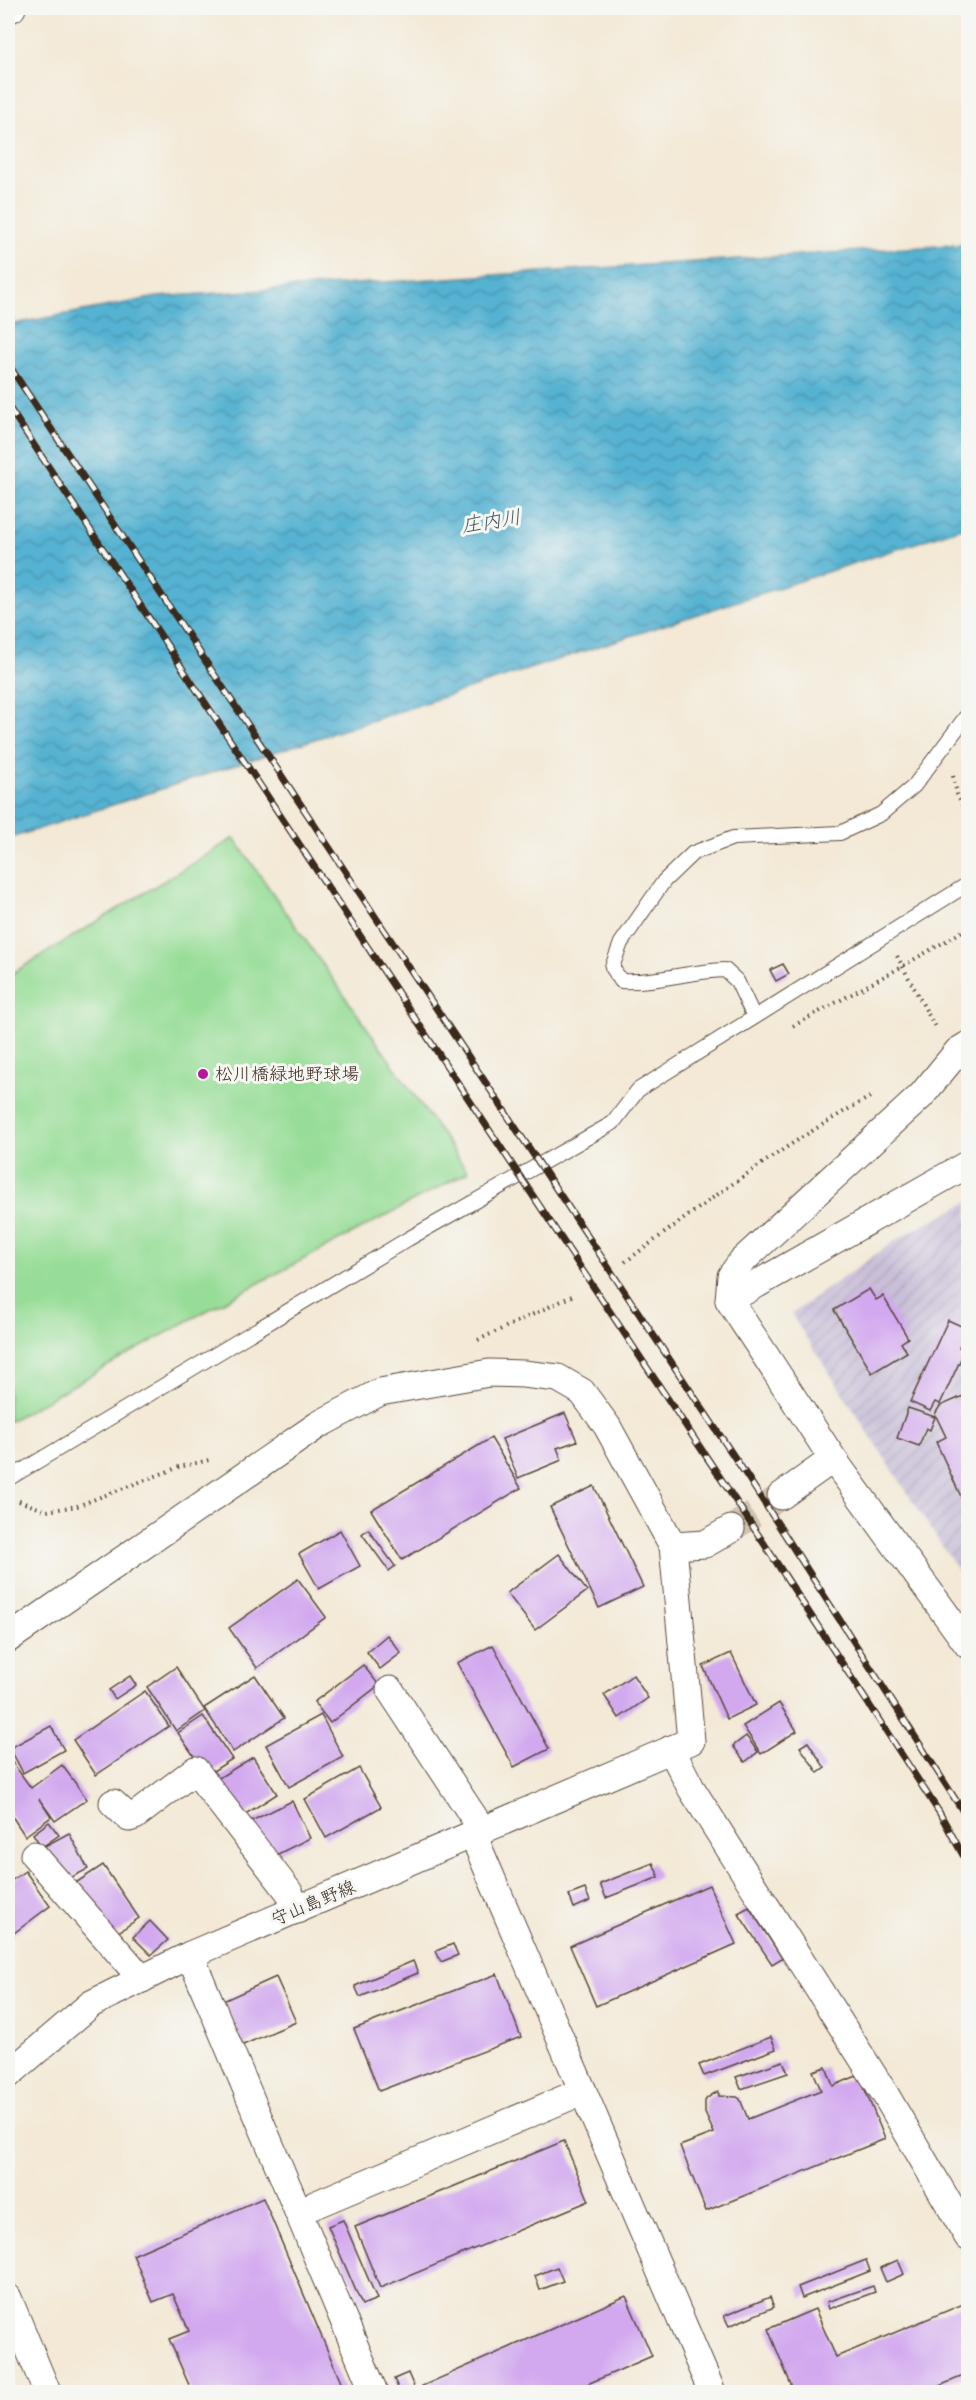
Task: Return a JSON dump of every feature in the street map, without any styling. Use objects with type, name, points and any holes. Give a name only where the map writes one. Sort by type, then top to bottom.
[{"type":"street","points":[[8,10],[12,8]]},
{"type":"street","points":[[963,1048],[921,1096],[742,1261],[732,1276],[729,1300],[833,1459],[969,1646]]},
{"type":"street","points":[[729,1300],[969,1164]]},
{"type":"street","points":[[8,1639],[318,1425],[380,1392],[489,1373],[558,1378],[582,1392],[607,1426],[674,1546],[705,1544],[731,1529]]},
{"type":"street","points":[[781,1496],[833,1459]]},
{"type":"street","name":"守山島野線","points":[[8,2075],[91,2004],[190,1955],[691,1741],[674,1546]]},
{"type":"street","points":[[390,1690],[478,1833],[582,2091],[712,2392]]},
{"type":"street","points":[[671,1749],[691,1788],[885,2094],[969,2237]]},
{"type":"street","points":[[113,1803],[129,1818],[135,1816],[195,1770],[289,1892],[297,1910]]},
{"type":"street","points":[[34,1855],[142,1979]]},
{"type":"street","points":[[190,1955],[374,2392]]},
{"type":"street","points":[[298,2212],[582,2091]]},
{"type":"street","points":[[8,2298],[47,2392]]},
{"type":"lane","points":[[754,1017],[737,981],[725,970],[706,970],[638,982],[621,981],[612,967],[621,943],[664,881],[693,853],[733,838],[840,833],[881,814],[914,786],[969,714]]},
{"type":"lane","points":[[8,1479],[408,1239],[612,1124],[638,1090],[885,934],[969,884]]},
{"type":"path","points":[[945,744],[957,794],[969,817]]},
{"type":"path","points":[[885,934],[949,1053],[963,1048]]},
{"type":"path","points":[[625,1262],[735,1183],[842,1112],[871,1096]]},
{"type":"path","points":[[17,1500],[47,1511],[77,1506],[180,1467],[211,1459]]},
{"type":"shaded area","points":[[968,1202],[968,1586],[791,1314],[899,1238]]},
{"type":"green space","name":"松川橋緑地野球場","points":[[234,838],[468,1172],[193,1318],[8,1422],[8,976]]},
{"type":"water","name":"庄内川","points":[[968,244],[968,526],[8,839],[8,325],[157,297]]},
{"type":"building","points":[[783,964],[789,974],[776,981],[770,970]]},
{"type":"building","points":[[869,1289],[876,1300],[883,1296],[908,1338],[901,1343],[907,1352],[872,1373],[834,1310]]},
{"type":"building","points":[[948,1320],[968,1329],[959,1347],[965,1350],[940,1404],[935,1402],[930,1411],[910,1402]]},
{"type":"building","points":[[968,1394],[968,1512],[936,1442],[946,1437],[935,1414],[940,1406]]},
{"type":"building","points":[[908,1408],[935,1417],[930,1430],[926,1428],[919,1446],[897,1438]]},
{"type":"building","points":[[565,1413],[577,1441],[557,1448],[562,1460],[518,1478],[502,1439]]},
{"type":"building","points":[[491,1438],[521,1488],[402,1560],[371,1510]]},
{"type":"building","points":[[594,1486],[643,1587],[599,1608],[550,1507]]},
{"type":"building","points":[[368,1529],[395,1566],[389,1571],[362,1534]]},
{"type":"building","points":[[340,1530],[360,1566],[319,1589],[299,1554]]},
{"type":"building","points":[[559,1554],[587,1591],[535,1630],[507,1593]]},
{"type":"building","points":[[298,1579],[326,1617],[257,1668],[229,1628]]},
{"type":"building","points":[[387,1635],[401,1653],[380,1669],[367,1652]]},
{"type":"building","points":[[493,1645],[549,1749],[514,1767],[457,1663]]},
{"type":"building","points":[[731,1653],[756,1705],[727,1719],[703,1666]]},
{"type":"building","points":[[363,1665],[379,1685],[330,1723],[314,1702]]},
{"type":"building","points":[[176,1667],[205,1711],[176,1731],[147,1687]]},
{"type":"building","points":[[255,1675],[284,1718],[233,1752],[204,1708]]},
{"type":"building","points":[[633,1675],[648,1698],[619,1718],[604,1695]]},
{"type":"building","points":[[130,1676],[136,1685],[115,1699],[109,1690]]},
{"type":"building","points":[[145,1691],[169,1726],[96,1775],[73,1740]]},
{"type":"building","points":[[779,1703],[797,1731],[761,1754],[743,1726]]},
{"type":"building","points":[[321,1715],[343,1757],[289,1787],[266,1745]]},
{"type":"building","points":[[203,1716],[232,1759],[207,1775],[178,1733]]},
{"type":"building","points":[[51,1726],[64,1750],[23,1773],[10,1748]]},
{"type":"building","points":[[746,1736],[758,1752],[745,1762],[733,1746]]},
{"type":"building","points":[[808,1742],[825,1768],[818,1773],[800,1747]]},
{"type":"building","points":[[253,1757],[277,1794],[236,1820],[212,1782]]},
{"type":"building","points":[[10,1759],[31,1788],[62,1765],[87,1799],[55,1821],[39,1799],[51,1817],[25,1836],[8,1810],[8,1761]]},
{"type":"building","points":[[359,1768],[381,1807],[326,1838],[305,1799]]},
{"type":"building","points":[[292,1801],[310,1838],[268,1859],[249,1822]]},
{"type":"building","points":[[49,1822],[59,1835],[42,1847],[33,1834]]},
{"type":"building","points":[[69,1833],[88,1869],[62,1882],[43,1847]]},
{"type":"building","points":[[653,1863],[659,1877],[606,1898],[600,1884]]},
{"type":"building","points":[[103,1865],[139,1918],[111,1937],[74,1884]]},
{"type":"building","points":[[25,1871],[50,1906],[10,1936],[8,1933],[8,1883]]},
{"type":"building","points":[[709,1885],[736,1944],[596,2006],[570,1946]]},
{"type":"building","points":[[585,1889],[590,1901],[574,1908],[569,1895]]},
{"type":"building","points":[[749,1907],[782,1958],[772,1964],[738,1913]]},
{"type":"building","points":[[150,1921],[168,1940],[151,1955],[133,1937]]},
{"type":"building","points":[[453,1944],[458,1955],[441,1962],[436,1951]]},
{"type":"building","points":[[413,1961],[418,1973],[360,1997],[355,1986]]},
{"type":"building","points":[[497,1974],[521,2037],[379,2091],[354,2029]]},
{"type":"building","points":[[276,1977],[296,2022],[243,2045],[223,2001]]},
{"type":"building","points":[[771,2037],[776,2049],[704,2076],[699,2065]]},
{"type":"building","points":[[783,2061],[788,2073],[741,2089],[736,2077]]},
{"type":"building","points":[[826,2067],[833,2086],[859,2075],[885,2139],[706,2211],[680,2146],[714,2133],[705,2113],[707,2098],[718,2091],[719,2096],[737,2097],[748,2119],[821,2090],[813,2071]]},
{"type":"building","points":[[564,2141],[589,2201],[380,2288],[355,2227]]},
{"type":"building","points":[[263,2198],[345,2392],[192,2392],[169,2339],[189,2331],[173,2294],[153,2302],[133,2255]]},
{"type":"building","points":[[343,2220],[377,2299],[362,2305],[328,2226]]},
{"type":"building","points":[[866,2260],[870,2271],[802,2298],[798,2287]]},
{"type":"building","points":[[898,2260],[904,2274],[886,2282],[880,2268]]},
{"type":"building","points":[[557,2267],[563,2281],[540,2290],[535,2276]]},
{"type":"building","points":[[873,2286],[875,2292],[829,2309],[827,2302]]},
{"type":"building","points":[[626,2296],[652,2356],[569,2392],[425,2392],[422,2386]]},
{"type":"building","points":[[770,2297],[774,2307],[729,2326],[724,2316]]},
{"type":"building","points":[[968,2302],[968,2374],[925,2392],[794,2392],[768,2329],[815,2309],[836,2357]]},
{"type":"building","points":[[408,2373],[416,2392],[400,2392],[394,2379]]},
{"type":"tunnel","points":[[731,1529],[781,1496]]},
{"type":"railway","points":[[8,364],[745,1473],[968,1819]]},
{"type":"railway","points":[[8,406],[763,1542],[939,1812],[968,1864]]},
{"type":"place","name":"松川橋緑地野球場","points":[[203,1074]]}]
